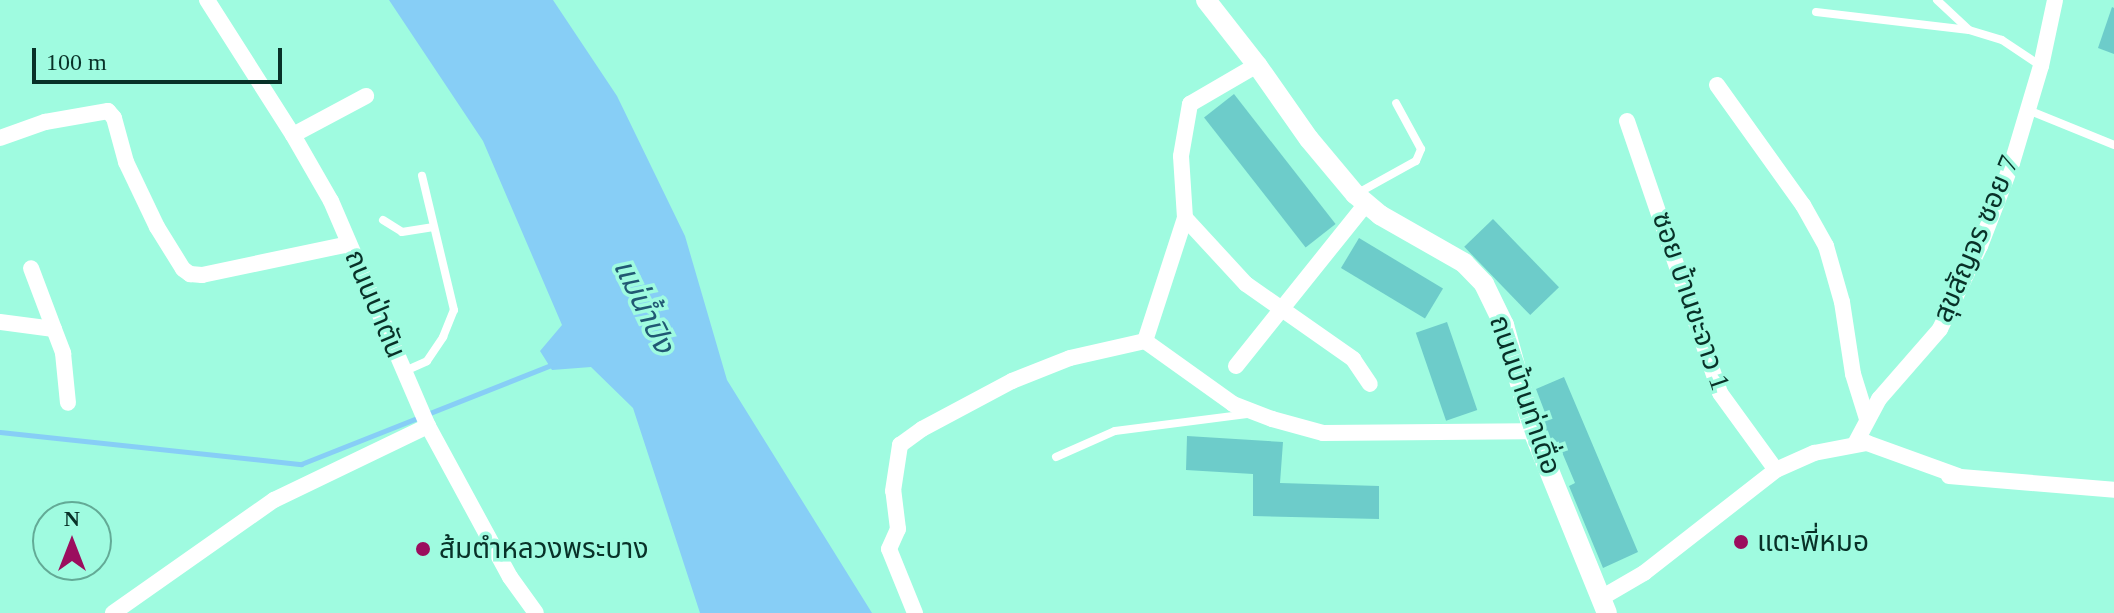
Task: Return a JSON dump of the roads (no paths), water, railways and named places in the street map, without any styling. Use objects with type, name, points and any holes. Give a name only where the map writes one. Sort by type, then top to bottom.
[{"type":"street","name":"ถนนป่าตัน","points":[[207,0],[331,201],[428,426],[510,577],[536,613]]},
{"type":"street","name":"ถนนบ้านท่าเดื่อ","points":[[1206,0],[1309,139],[1360,199],[1464,263],[1484,284],[1504,325],[1533,431],[1604,606]]},
{"type":"street","name":"สุขสัญจร ซอย 7","points":[[1855,444],[1879,399],[1940,329],[1980,246],[2012,163],[2041,66],[2055,0]]},
{"type":"street","points":[[1145,341],[1185,218],[1181,156],[1190,104],[1257,65]]},
{"type":"street","points":[[1717,85],[1803,205],[1826,246],[1842,302],[1853,374],[1867,419]]},
{"type":"street","points":[[293,135],[366,96]]},
{"type":"street","points":[[0,138],[45,122],[108,111],[114,118],[126,162],[157,227],[183,269],[190,274],[202,275],[349,244]]},
{"type":"street","name":"ซอย บ้านขะจาว 1","points":[[1627,121],[1720,393],[1776,470]]},
{"type":"street","points":[[1236,366],[1360,199]]},
{"type":"street","points":[[1185,218],[1246,284],[1353,359],[1370,384]]},
{"type":"street","points":[[31,268],[63,353],[68,403]]},
{"type":"street","points":[[0,322],[54,329]]},
{"type":"street","points":[[915,613],[889,549],[898,529],[893,491],[900,445],[922,429],[1012,381],[1070,358],[1145,341],[1233,404],[1323,433],[1533,431]]},
{"type":"street","points":[[121,610],[274,500],[428,426]]},
{"type":"street","points":[[1604,606],[1776,470],[1814,453],[1855,444],[1862,451],[1936,475],[2114,490]]},
{"type":"lane","points":[[1937,0],[1969,30]]},
{"type":"lane","points":[[1816,12],[1969,30],[2002,40],[2041,66]]},
{"type":"lane","points":[[1360,199],[1416,161],[1421,149],[1396,103]]},
{"type":"lane","points":[[2027,109],[2114,145]]},
{"type":"lane","points":[[404,372],[427,361],[443,337],[454,310],[422,176]]},
{"type":"lane","points":[[383,220],[402,232],[434,227]]},
{"type":"lane","points":[[1056,457],[1115,431],[1256,413]]},
{"type":"water","name":"แม่น้ำปิง","points":[[389,0],[553,0],[617,96],[685,236],[727,380],[872,613],[700,613],[633,408],[591,367],[552,370],[540,351],[562,325],[483,141]]},
{"type":"waterway","points":[[0,432],[301,464],[554,364]]},
{"type":"place","name":"แตะพี่หมอ","points":[[1741,542]]},
{"type":"place","name":"ส้มตำหลวงพระบาง","points":[[423,549]]}]
